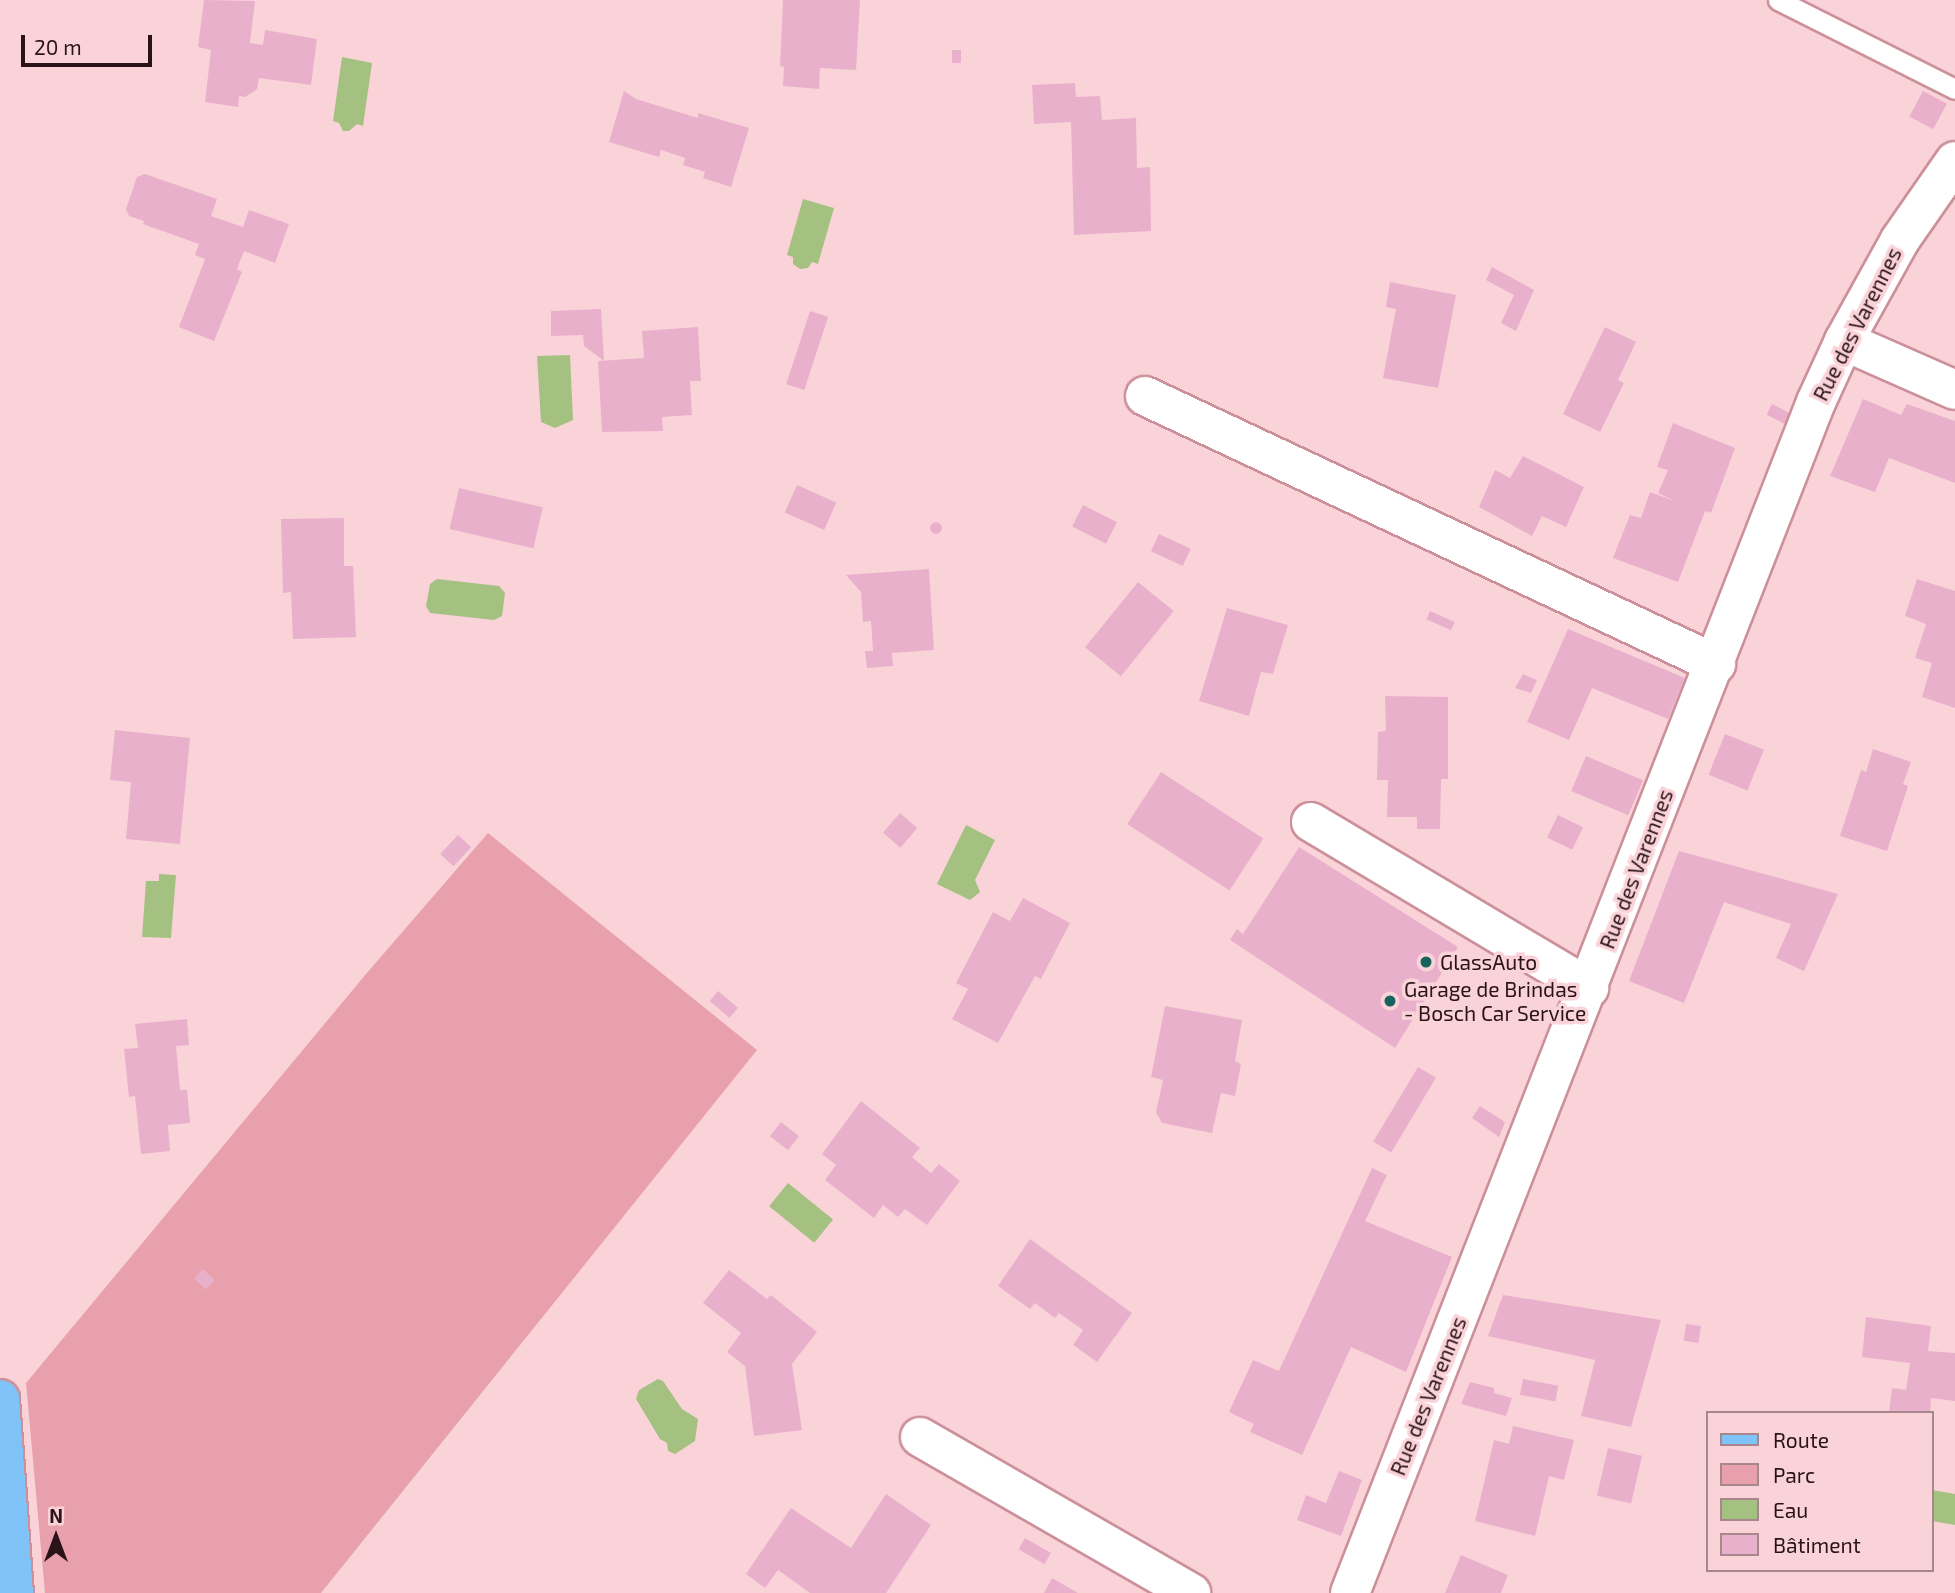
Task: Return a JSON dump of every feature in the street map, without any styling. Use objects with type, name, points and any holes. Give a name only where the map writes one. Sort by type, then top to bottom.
[{"type":"main road","points":[[1,1423],[14,1593]]},
{"type":"street","name":"Rue des Varennes","points":[[1350,1593],[1716,664],[1816,402],[1844,341],[1900,240],[1955,161]]},
{"type":"street","points":[[1844,341],[1955,390]]},
{"type":"street","points":[[1145,396],[1716,664]]},
{"type":"street","points":[[1311,822],[1589,988]]},
{"type":"street","points":[[919,1437],[1191,1593]]},
{"type":"lane","points":[[1777,0],[1955,89]]},
{"type":"green space","points":[[488,833],[757,1050],[321,1593],[45,1593],[26,1383],[366,974]]},
{"type":"water","points":[[342,57],[372,63],[363,126],[357,124],[349,131],[343,131],[339,123],[333,121]]},
{"type":"water","points":[[803,199],[834,208],[818,264],[812,262],[808,268],[800,269],[793,264],[793,257],[787,255]]},
{"type":"water","points":[[570,355],[573,420],[555,428],[541,422],[537,356]]},
{"type":"water","points":[[437,579],[499,586],[505,593],[502,616],[494,620],[430,613],[426,606],[430,584]]},
{"type":"water","points":[[966,825],[995,840],[975,880],[980,892],[970,900],[937,884]]},
{"type":"water","points":[[159,874],[176,875],[171,938],[142,937],[146,881],[159,881]]},
{"type":"water","points":[[788,1183],[833,1220],[814,1243],[769,1206]]},
{"type":"water","points":[[658,1379],[663,1381],[682,1409],[698,1419],[695,1441],[675,1454],[668,1451],[667,1443],[660,1439],[636,1399],[639,1390]]},
{"type":"water","points":[[1934,1490],[1955,1494],[1955,1525],[1934,1521]]},
{"type":"building","points":[[204,0],[255,1],[250,43],[263,45],[265,30],[317,39],[311,85],[259,78],[257,89],[245,97],[239,96],[238,107],[205,102],[211,50],[198,47]]},
{"type":"building","points":[[783,0],[860,0],[856,70],[820,68],[819,89],[783,86],[784,67],[780,66]]},
{"type":"building","points":[[952,50],[961,50],[961,63],[952,63]]},
{"type":"building","points":[[1075,83],[1076,97],[1100,96],[1102,120],[1136,118],[1137,168],[1150,167],[1151,231],[1074,235],[1071,122],[1034,124],[1032,85]]},
{"type":"building","points":[[624,91],[636,99],[698,118],[698,113],[749,128],[731,187],[703,178],[705,172],[683,165],[685,158],[661,150],[659,157],[609,142]]},
{"type":"building","points":[[1923,91],[1947,104],[1933,129],[1909,117]]},
{"type":"building","points":[[145,174],[217,199],[211,216],[243,227],[249,210],[289,224],[275,263],[244,251],[237,269],[242,272],[214,341],[179,327],[205,259],[195,255],[199,244],[143,224],[144,221],[129,216],[126,209],[137,177]]},
{"type":"building","points":[[1492,267],[1534,290],[1516,331],[1501,323],[1514,295],[1486,280]]},
{"type":"building","points":[[1390,282],[1456,295],[1438,388],[1383,378],[1396,309],[1386,307]]},
{"type":"building","points":[[601,309],[604,361],[584,346],[583,335],[551,336],[551,311]]},
{"type":"building","points":[[810,311],[828,317],[804,390],[786,384]]},
{"type":"building","points":[[698,327],[701,381],[690,381],[692,415],[662,417],[663,431],[602,432],[598,361],[644,358],[642,331]]},
{"type":"building","points":[[1605,327],[1636,342],[1618,380],[1624,383],[1600,432],[1563,414]]},
{"type":"building","points":[[1863,399],[1901,415],[1907,404],[1955,421],[1955,483],[1889,458],[1875,492],[1830,476]]},
{"type":"building","points":[[1772,404],[1792,414],[1786,425],[1767,415]]},
{"type":"building","points":[[1673,423],[1735,448],[1711,513],[1705,511],[1678,582],[1613,558],[1630,515],[1641,518],[1650,492],[1675,501],[1658,493],[1668,470],[1657,467]]},
{"type":"building","points":[[1523,456],[1584,487],[1566,527],[1542,516],[1532,536],[1479,507],[1495,470],[1510,478]]},
{"type":"building","points":[[797,485],[836,502],[824,530],[785,512]]},
{"type":"building","points":[[459,488],[543,507],[533,548],[450,529]]},
{"type":"building","points":[[1083,505],[1117,522],[1106,544],[1072,526]]},
{"type":"building","points":[[344,518],[344,566],[353,566],[356,637],[293,639],[291,592],[283,593],[281,519]]},
{"type":"building","points":[[936,522],[942,528],[936,534],[930,528]]},
{"type":"building","points":[[1159,534],[1191,549],[1183,566],[1151,551]]},
{"type":"building","points":[[929,569],[934,650],[892,653],[893,666],[867,668],[865,651],[873,651],[871,621],[863,622],[861,592],[846,575]]},
{"type":"building","points":[[1917,579],[1955,591],[1955,708],[1922,697],[1932,663],[1915,658],[1926,624],[1905,616]]},
{"type":"building","points":[[1138,582],[1174,611],[1121,676],[1085,647]]},
{"type":"building","points":[[1227,608],[1288,625],[1273,674],[1261,672],[1249,716],[1199,701]]},
{"type":"building","points":[[1430,611],[1455,622],[1451,630],[1426,619]]},
{"type":"building","points":[[1568,629],[1685,678],[1668,719],[1592,688],[1569,740],[1527,722]]},
{"type":"building","points":[[1523,674],[1537,680],[1531,693],[1515,688]]},
{"type":"building","points":[[1385,696],[1448,697],[1448,779],[1441,779],[1440,829],[1417,829],[1417,817],[1387,817],[1388,780],[1377,780],[1378,732],[1386,731]]},
{"type":"building","points":[[115,730],[190,738],[180,844],[126,839],[131,782],[110,780]]},
{"type":"building","points":[[1725,734],[1764,750],[1747,791],[1709,775]]},
{"type":"building","points":[[1873,749],[1911,762],[1903,784],[1908,786],[1887,851],[1840,836],[1861,770],[1866,772]]},
{"type":"building","points":[[1586,756],[1643,780],[1628,815],[1571,791]]},
{"type":"building","points":[[1161,772],[1263,838],[1230,890],[1127,824]]},
{"type":"building","points":[[900,813],[917,828],[900,848],[883,833]]},
{"type":"building","points":[[1558,815],[1583,827],[1572,850],[1547,837]]},
{"type":"building","points":[[458,835],[471,847],[453,866],[440,854]]},
{"type":"building","points":[[1299,847],[1458,947],[1395,1048],[1230,940],[1237,929],[1243,934]]},
{"type":"building","points":[[1679,851],[1838,894],[1804,971],[1776,958],[1791,924],[1724,902],[1684,1003],[1629,981]]},
{"type":"building","points":[[1023,898],[1070,923],[1041,979],[1035,976],[998,1043],[952,1019],[968,989],[956,983],[993,912],[1010,921]]},
{"type":"building","points":[[718,991],[738,1008],[730,1018],[710,1001]]},
{"type":"building","points":[[1165,1006],[1242,1020],[1235,1061],[1241,1064],[1235,1096],[1221,1093],[1212,1133],[1162,1123],[1156,1112],[1163,1080],[1151,1077]]},
{"type":"building","points":[[187,1019],[189,1045],[176,1046],[180,1090],[187,1090],[190,1123],[168,1125],[170,1151],[141,1154],[135,1096],[129,1097],[124,1049],[138,1048],[135,1024]]},
{"type":"building","points":[[1418,1067],[1436,1078],[1391,1152],[1373,1142]]},
{"type":"building","points":[[861,1101],[920,1148],[912,1157],[931,1173],[939,1164],[960,1181],[927,1225],[905,1209],[898,1217],[883,1205],[874,1218],[825,1180],[836,1165],[822,1154]]},
{"type":"building","points":[[1480,1106],[1505,1122],[1499,1137],[1472,1118]]},
{"type":"building","points":[[781,1122],[799,1136],[788,1150],[770,1136]]},
{"type":"building","points":[[1372,1168],[1387,1175],[1365,1221],[1452,1257],[1406,1372],[1351,1347],[1302,1455],[1250,1432],[1254,1424],[1229,1412],[1253,1360],[1279,1371]]},
{"type":"building","points":[[1030,1239],[1132,1313],[1097,1362],[1073,1345],[1083,1330],[1059,1313],[1055,1318],[1035,1303],[1030,1309],[998,1286]]},
{"type":"building","points":[[203,1269],[215,1280],[206,1289],[194,1279]]},
{"type":"building","points":[[729,1270],[767,1299],[771,1295],[817,1332],[792,1364],[802,1430],[754,1436],[745,1366],[727,1352],[741,1333],[703,1303]]},
{"type":"building","points":[[1503,1295],[1661,1320],[1631,1427],[1581,1416],[1595,1360],[1488,1336]]},
{"type":"building","points":[[1866,1317],[1931,1326],[1928,1351],[1955,1353],[1955,1401],[1931,1398],[1930,1411],[1889,1411],[1892,1388],[1906,1390],[1910,1363],[1862,1357]]},
{"type":"building","points":[[1686,1324],[1701,1326],[1698,1343],[1684,1341]]},
{"type":"building","points":[[1523,1379],[1558,1386],[1555,1402],[1520,1395]]},
{"type":"building","points":[[1470,1382],[1494,1388],[1494,1393],[1512,1398],[1506,1416],[1461,1404]]},
{"type":"building","points":[[1513,1426],[1574,1440],[1564,1480],[1549,1476],[1535,1536],[1475,1521],[1494,1440],[1509,1444]]},
{"type":"building","points":[[1608,1448],[1642,1456],[1631,1504],[1597,1496]]},
{"type":"building","points":[[1339,1471],[1362,1480],[1341,1536],[1297,1520],[1306,1495],[1326,1503]]},
{"type":"building","points":[[886,1494],[931,1525],[886,1593],[810,1593],[778,1570],[765,1588],[746,1574],[791,1508],[851,1548]]},
{"type":"building","points":[[1025,1538],[1051,1553],[1044,1564],[1018,1549]]},
{"type":"building","points":[[1461,1555],[1508,1575],[1501,1593],[1445,1593]]},
{"type":"building","points":[[1052,1578],[1078,1593],[1044,1593]]},
{"type":"place","name":"GlassAuto","points":[[1426,962]]},
{"type":"place","name":"Garage de Brindas - Bosch Car Service","points":[[1390,1001]]}]
